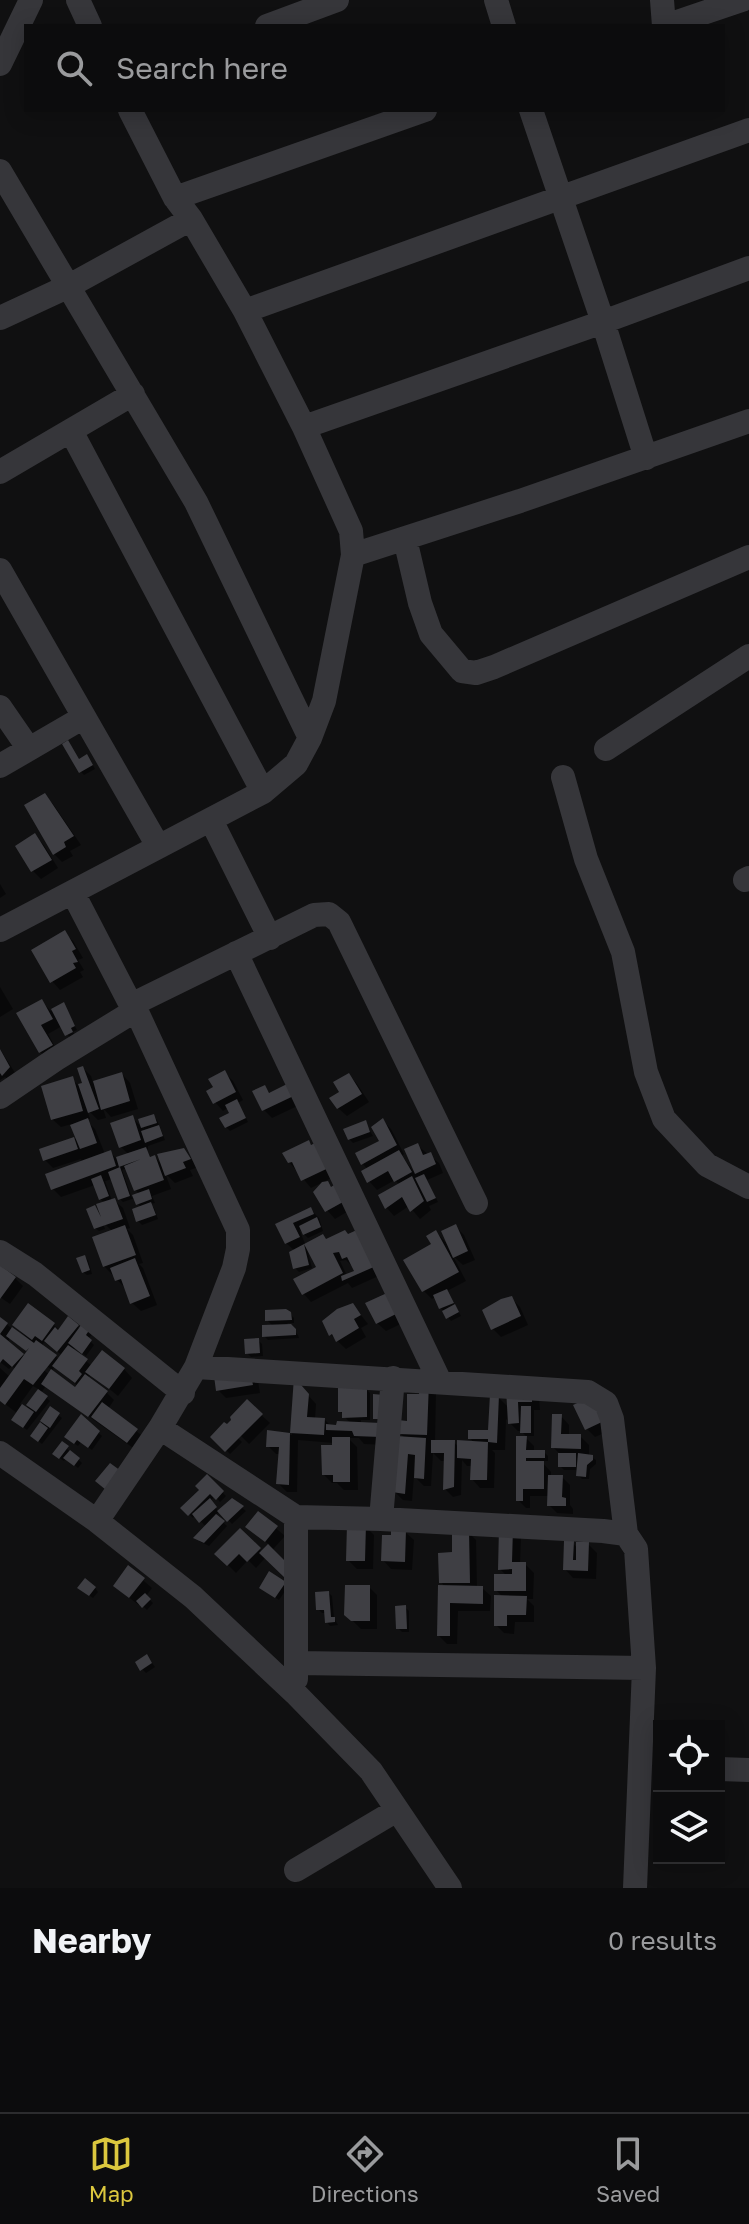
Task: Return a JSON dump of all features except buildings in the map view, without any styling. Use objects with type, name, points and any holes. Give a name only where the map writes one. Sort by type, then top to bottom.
[{"type":"street","points":[[1,62],[31,0]]},
{"type":"street","points":[[78,0],[89,24]]},
{"type":"street","points":[[272,24],[337,0]]},
{"type":"street","points":[[496,0],[503,24]]},
{"type":"street","points":[[662,0],[664,24]]},
{"type":"street","points":[[670,24],[742,0]]},
{"type":"street","points":[[0,930],[263,792],[296,764],[324,701],[353,555],[351,531],[304,427],[245,311],[191,219],[175,198],[131,112]]},
{"type":"street","points":[[175,198],[419,112]]},
{"type":"street","points":[[532,112],[646,458]]},
{"type":"street","points":[[245,311],[749,130]]},
{"type":"street","points":[[0,171],[196,502],[310,738]]},
{"type":"street","points":[[0,318],[69,286],[191,219]]},
{"type":"street","points":[[304,427],[749,268]]},
{"type":"street","points":[[0,472],[133,394]]},
{"type":"street","points":[[353,555],[749,421]]},
{"type":"street","points":[[71,431],[263,792]]},
{"type":"street","points":[[405,539],[420,603],[431,634],[462,671],[470,673],[494,667],[749,557]]},
{"type":"street","points":[[0,570],[10,611],[84,717],[158,846]]},
{"type":"street","points":[[606,749],[749,656]]},
{"type":"street","points":[[0,707],[29,749]]},
{"type":"street","points":[[0,766],[84,717]]},
{"type":"street","points":[[563,777],[586,859],[623,952],[646,1072],[664,1119],[707,1165],[749,1187]]},
{"type":"street","points":[[211,820],[270,938]]},
{"type":"street","points":[[73,893],[134,1008],[238,1230],[234,1268],[196,1367],[183,1393],[97,1521]]},
{"type":"street","points":[[0,1097],[134,1008],[314,915],[329,914],[339,922],[476,1203]]},
{"type":"street","points":[[236,953],[440,1382]]},
{"type":"street","points":[[0,1252],[35,1274],[183,1393]]},
{"type":"street","points":[[196,1367],[588,1392],[606,1403],[612,1419],[626,1534],[636,1549],[650,1766],[635,1888]]},
{"type":"street","points":[[381,1519],[393,1378]]},
{"type":"street","points":[[160,1428],[296,1517],[626,1534]]},
{"type":"street","points":[[0,1453],[97,1521],[193,1597],[295,1693],[371,1771],[450,1888]]},
{"type":"street","points":[[295,1693],[296,1517]]},
{"type":"street","points":[[297,1663],[644,1668]]},
{"type":"street","points":[[725,1769],[749,1770]]},
{"type":"street","points":[[296,1870],[397,1810]]}]
